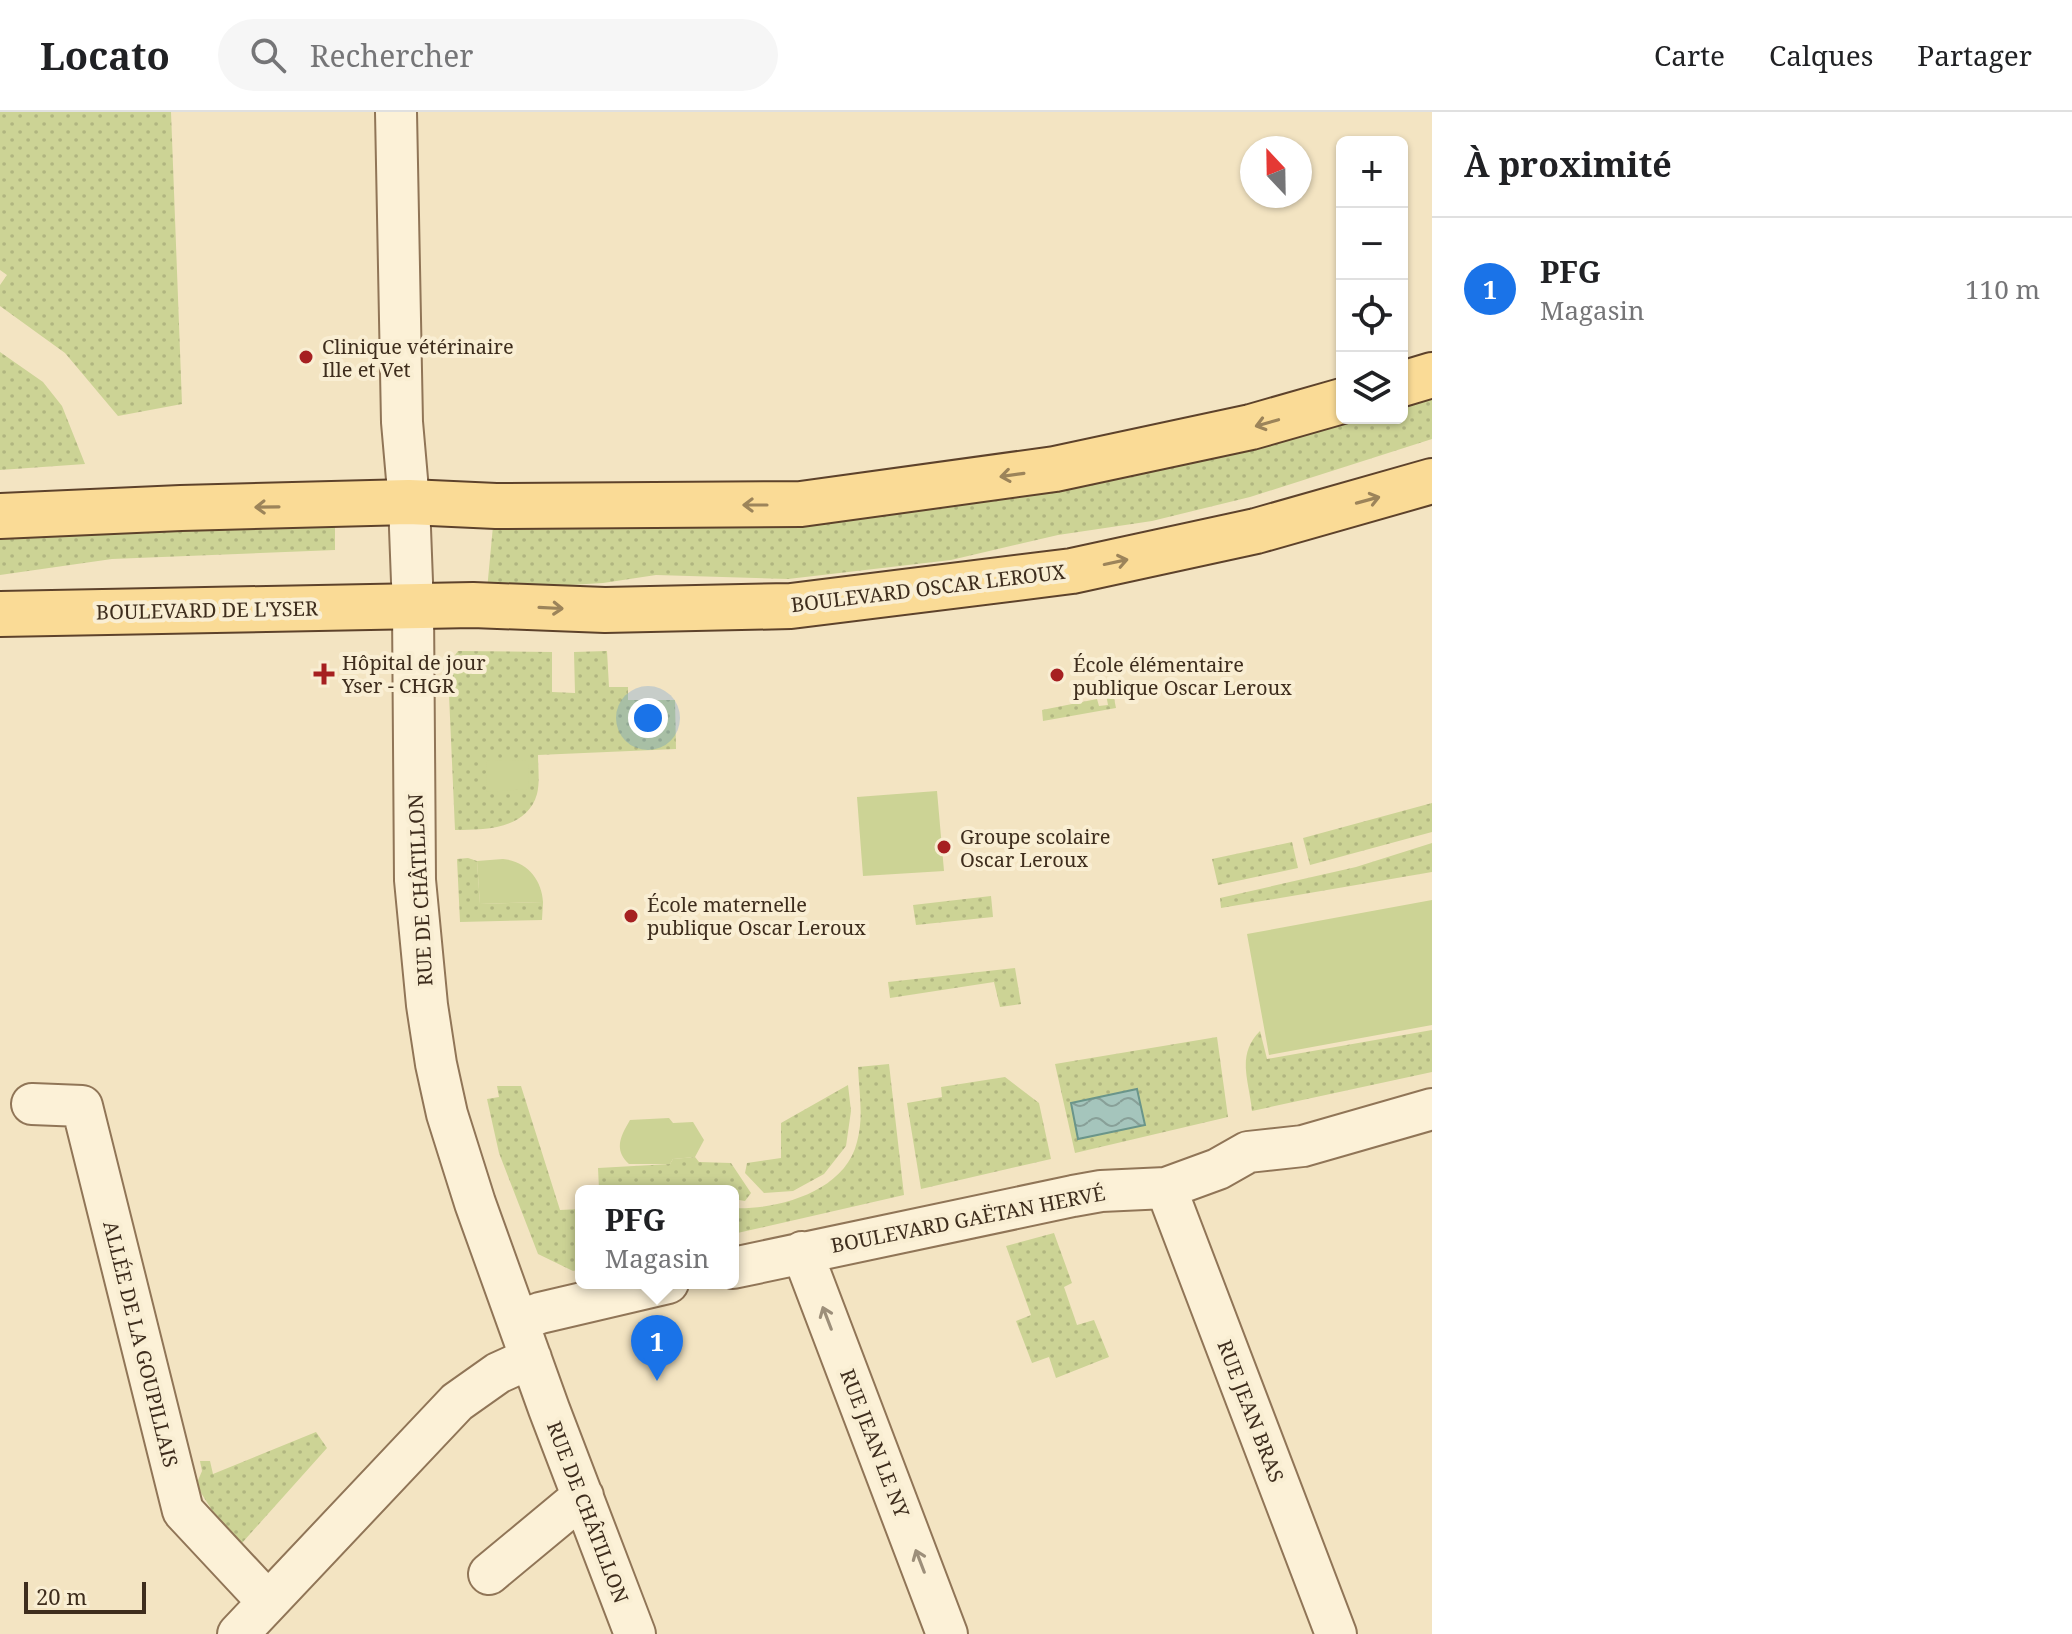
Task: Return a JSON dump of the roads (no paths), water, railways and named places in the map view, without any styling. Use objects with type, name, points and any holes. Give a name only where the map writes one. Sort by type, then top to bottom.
[{"type":"main road","points":[[1408,382],[1432,375]]},
{"type":"main road","points":[[0,516],[409,502],[523,506],[801,504],[1055,469],[1251,427],[1336,403]]},
{"type":"main road","name":"BOULEVARD OSCAR LEROUX","points":[[413,608],[473,605],[605,610],[791,606],[965,586],[1072,571],[1256,531],[1432,481]]},
{"type":"main road","name":"BOULEVARD DE L'YSER","points":[[0,614],[413,608]]},
{"type":"street","name":"RUE DE CHÂTILLON","points":[[396,112],[402,422],[413,608],[415,880],[436,1064],[447,1114],[475,1203],[635,1634]]},
{"type":"street","name":"ALLÉE DE LA GOUPILLAIS","points":[[32,1104],[82,1106],[183,1511],[267,1601]]},
{"type":"street","name":"BOULEVARD GAËTAN HERVÉ","points":[[739,1267],[1073,1196],[1101,1191],[1166,1188],[1218,1169],[1248,1152],[1303,1146],[1432,1109]]},
{"type":"street","name":"RUE JEAN BRAS","points":[[1166,1188],[1336,1634]]},
{"type":"street","name":"RUE JEAN LE NY","points":[[802,1252],[947,1634]]},
{"type":"street","points":[[238,1634],[457,1402],[498,1373],[525,1340],[540,1313],[642,1289]]},
{"type":"street","points":[[489,1574],[583,1496]]},
{"type":"water","points":[[1137,1089],[1145,1125],[1078,1139],[1071,1103]]},
{"type":"place","name":"Clinique vétérinaire Ille et Vet","points":[[306,357]]},
{"type":"place","name":"Hôpital de jour Yser - CHGR","points":[[324,674]]},
{"type":"place","name":"École élémentaire publique Oscar Leroux","points":[[1057,675]]},
{"type":"place","name":"Groupe scolaire Oscar Leroux","points":[[944,847]]},
{"type":"place","name":"École maternelle publique Oscar Leroux","points":[[631,916]]},
{"type":"place","name":"PFG","points":[[657,1381]]}]
